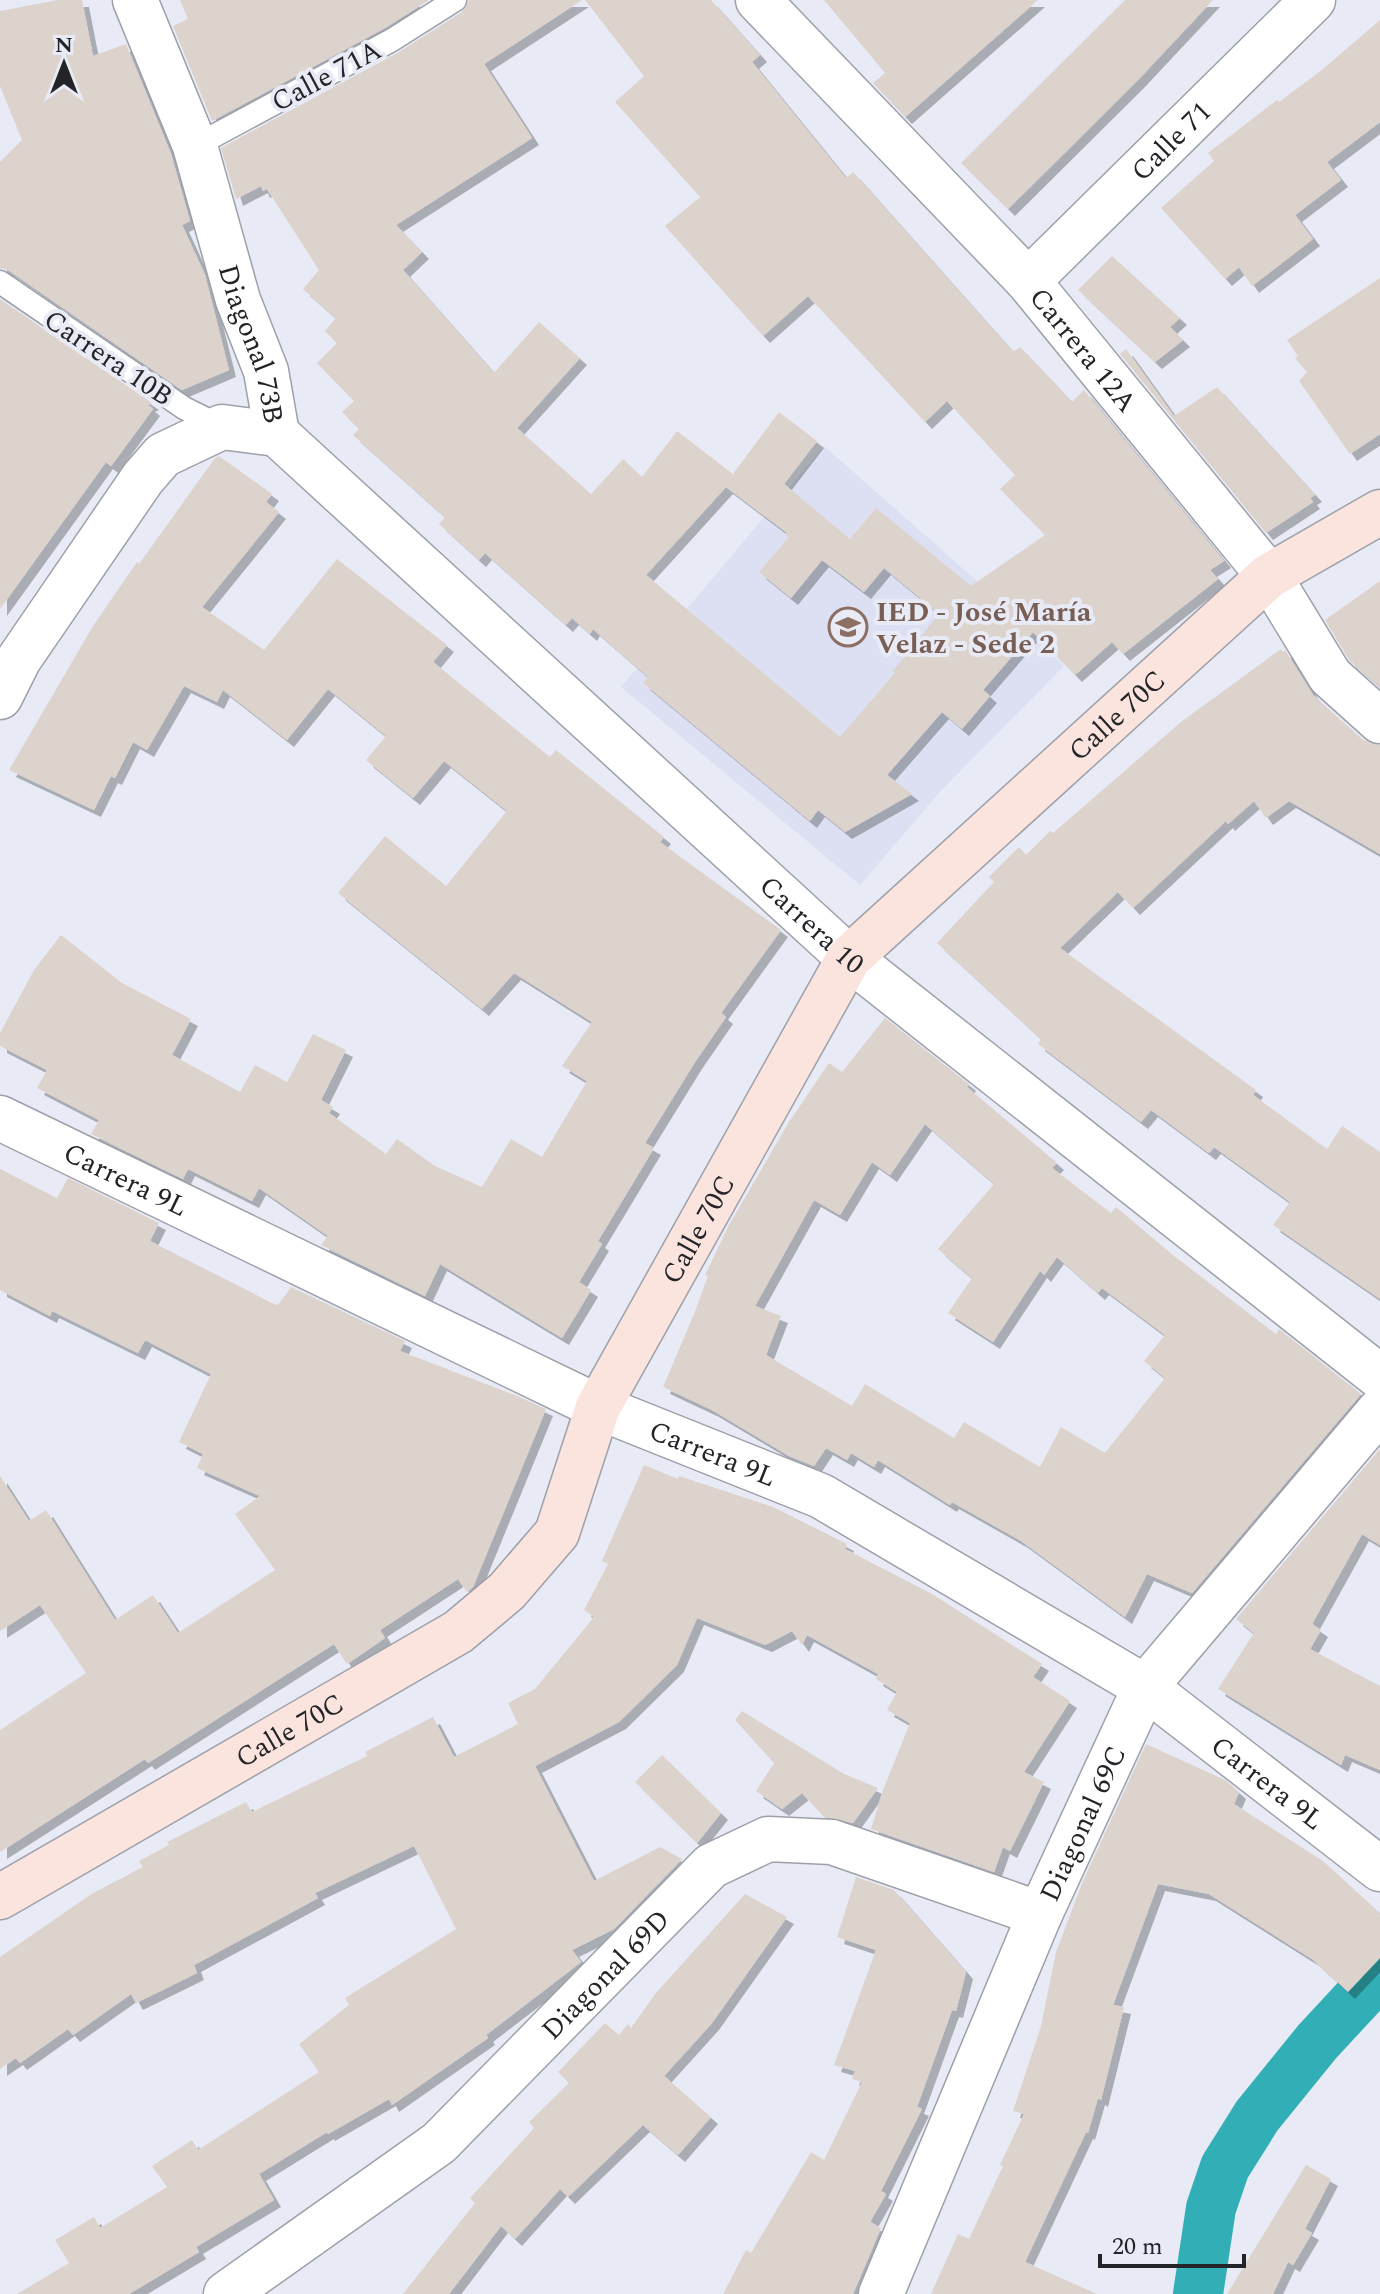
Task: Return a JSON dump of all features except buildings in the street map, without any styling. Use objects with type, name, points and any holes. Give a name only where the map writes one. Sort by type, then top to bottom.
[{"type":"street","name":"Diagonal 73B","points":[[0,697],[10,660],[163,455],[222,427],[277,434],[266,371],[238,300],[195,146],[135,0]]},
{"type":"street","name":"Carrera 12A","points":[[758,0],[1028,281],[1269,576],[1330,676],[1380,721]]},
{"type":"street","name":"Calle 71","points":[[1028,281],[1313,0]]},
{"type":"street","name":"Carrera 10","points":[[277,434],[849,958],[1380,1377]]},
{"type":"street","name":"Calle 70C","points":[[0,1897],[458,1632],[507,1591],[557,1533],[598,1407],[849,958],[1269,576],[1380,512]]},
{"type":"street","name":"Carrera 9L","points":[[0,1118],[598,1407],[821,1496],[1145,1687],[1380,1869]]},
{"type":"street","name":"Diagonal 69C","points":[[881,2294],[1040,1914],[1145,1687],[1380,1410]]},
{"type":"street","name":"Diagonal 69D","points":[[226,2294],[439,2143],[711,1866],[768,1839],[832,1842],[1040,1914]]},
{"type":"lane","name":"Calle 71A","points":[[195,146],[392,40],[455,0]]},
{"type":"lane","name":"Carrera 10B","points":[[0,282],[184,408],[222,427]]},
{"type":"shaded area","name":"IED - José María Velaz - Sede 2","points":[[824,446],[985,588],[1064,666],[937,795],[860,885],[621,687]]},
{"type":"waterway","points":[[1198,2294],[1211,2208],[1225,2167],[1257,2116],[1317,2042],[1380,1974]]},
{"type":"place","name":"IED - José María Velaz - Sede 2","points":[[848,627]]}]
